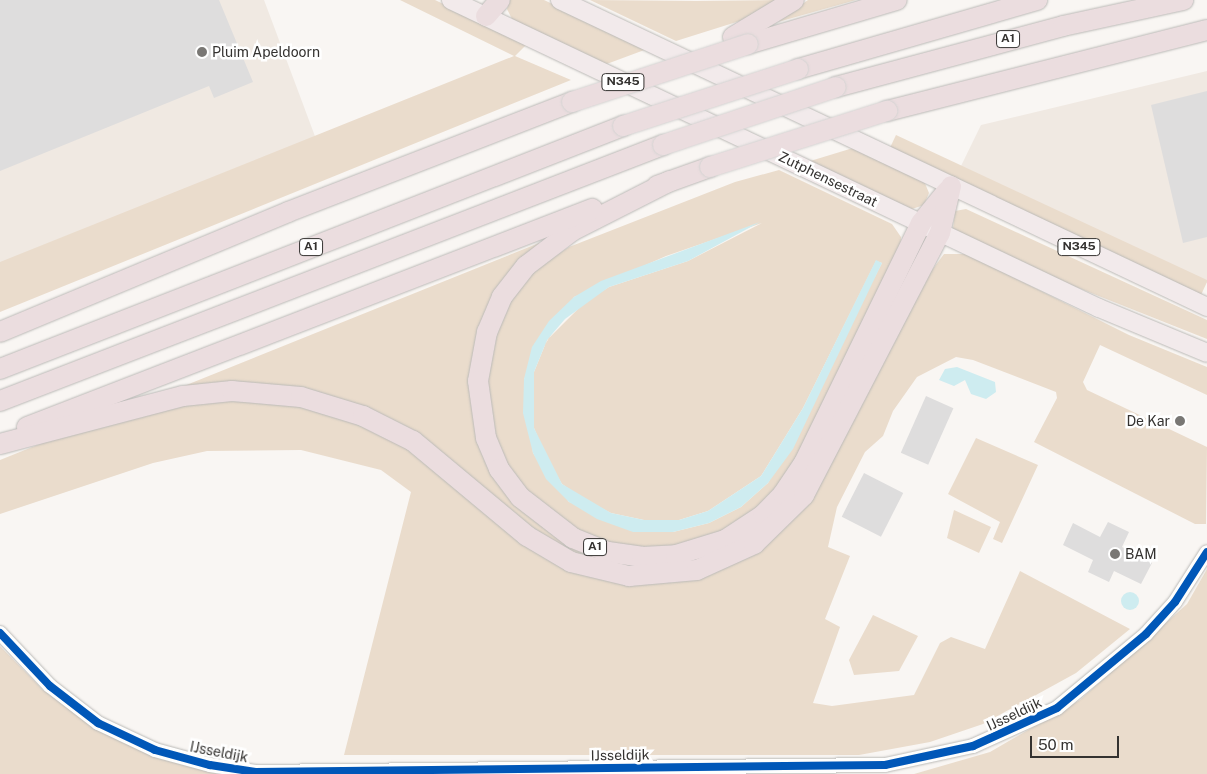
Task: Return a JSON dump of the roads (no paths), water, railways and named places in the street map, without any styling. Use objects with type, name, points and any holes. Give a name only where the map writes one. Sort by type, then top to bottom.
[{"type":"highway","points":[[488,8],[500,0]]},
{"type":"highway","points":[[741,41],[794,0]]},
{"type":"highway","points":[[0,332],[288,212],[572,102],[668,71],[741,41],[897,0]]},
{"type":"highway","name":"A1","points":[[0,369],[623,126],[798,68],[1037,0]]},
{"type":"highway","name":"A1","points":[[0,401],[663,145],[836,87],[1017,37],[1182,0]]},
{"type":"highway","name":"A1","points":[[0,437],[710,167],[887,111],[1207,30]]},
{"type":"highway","name":"A1","points":[[670,181],[572,232],[526,266],[502,297],[480,364],[483,424],[507,481],[558,530],[590,546],[624,555],[676,555],[710,546],[751,524],[783,494],[804,463],[921,224]]},
{"type":"highway","points":[[921,224],[951,186]]},
{"type":"highway","points":[[940,233],[951,186]]},
{"type":"highway","name":"A1","points":[[0,444],[183,396],[232,391],[301,397],[363,416],[413,441],[527,536],[571,562],[629,576],[697,570],[754,544],[804,495],[940,233]]},
{"type":"main road","name":"Zutphensestraat","points":[[451,0],[488,8],[921,224],[1207,353]]},
{"type":"main road","name":"N345","points":[[560,0],[1207,307]]},
{"type":"street","name":"IJsseldijk","points":[[0,633],[50,686],[98,723],[155,750],[210,765],[255,772],[885,765],[973,746],[1057,708],[1161,619],[1207,552]]},
{"type":"water","points":[[760,222],[688,261],[609,287],[565,319],[547,340],[534,372],[534,428],[562,484],[611,513],[644,520],[679,520],[708,511],[761,476],[803,408],[876,260],[882,263],[793,449],[768,483],[741,507],[709,523],[673,532],[633,532],[597,519],[569,502],[546,479],[533,453],[523,413],[524,379],[532,347],[549,321],[574,297],[601,281]]},
{"type":"water","points":[[957,367],[995,382],[996,392],[986,399],[971,394],[965,380],[954,386],[939,380],[945,369]]},
{"type":"water","points":[[1126,592],[1134,592],[1139,597],[1137,608],[1126,610],[1121,605],[1121,597]]},
{"type":"place","name":"Pluim Apeldoorn","points":[[202,52]]},
{"type":"place","name":"De Kar","points":[[1180,421]]},
{"type":"place","name":"BAM","points":[[1115,554]]}]
